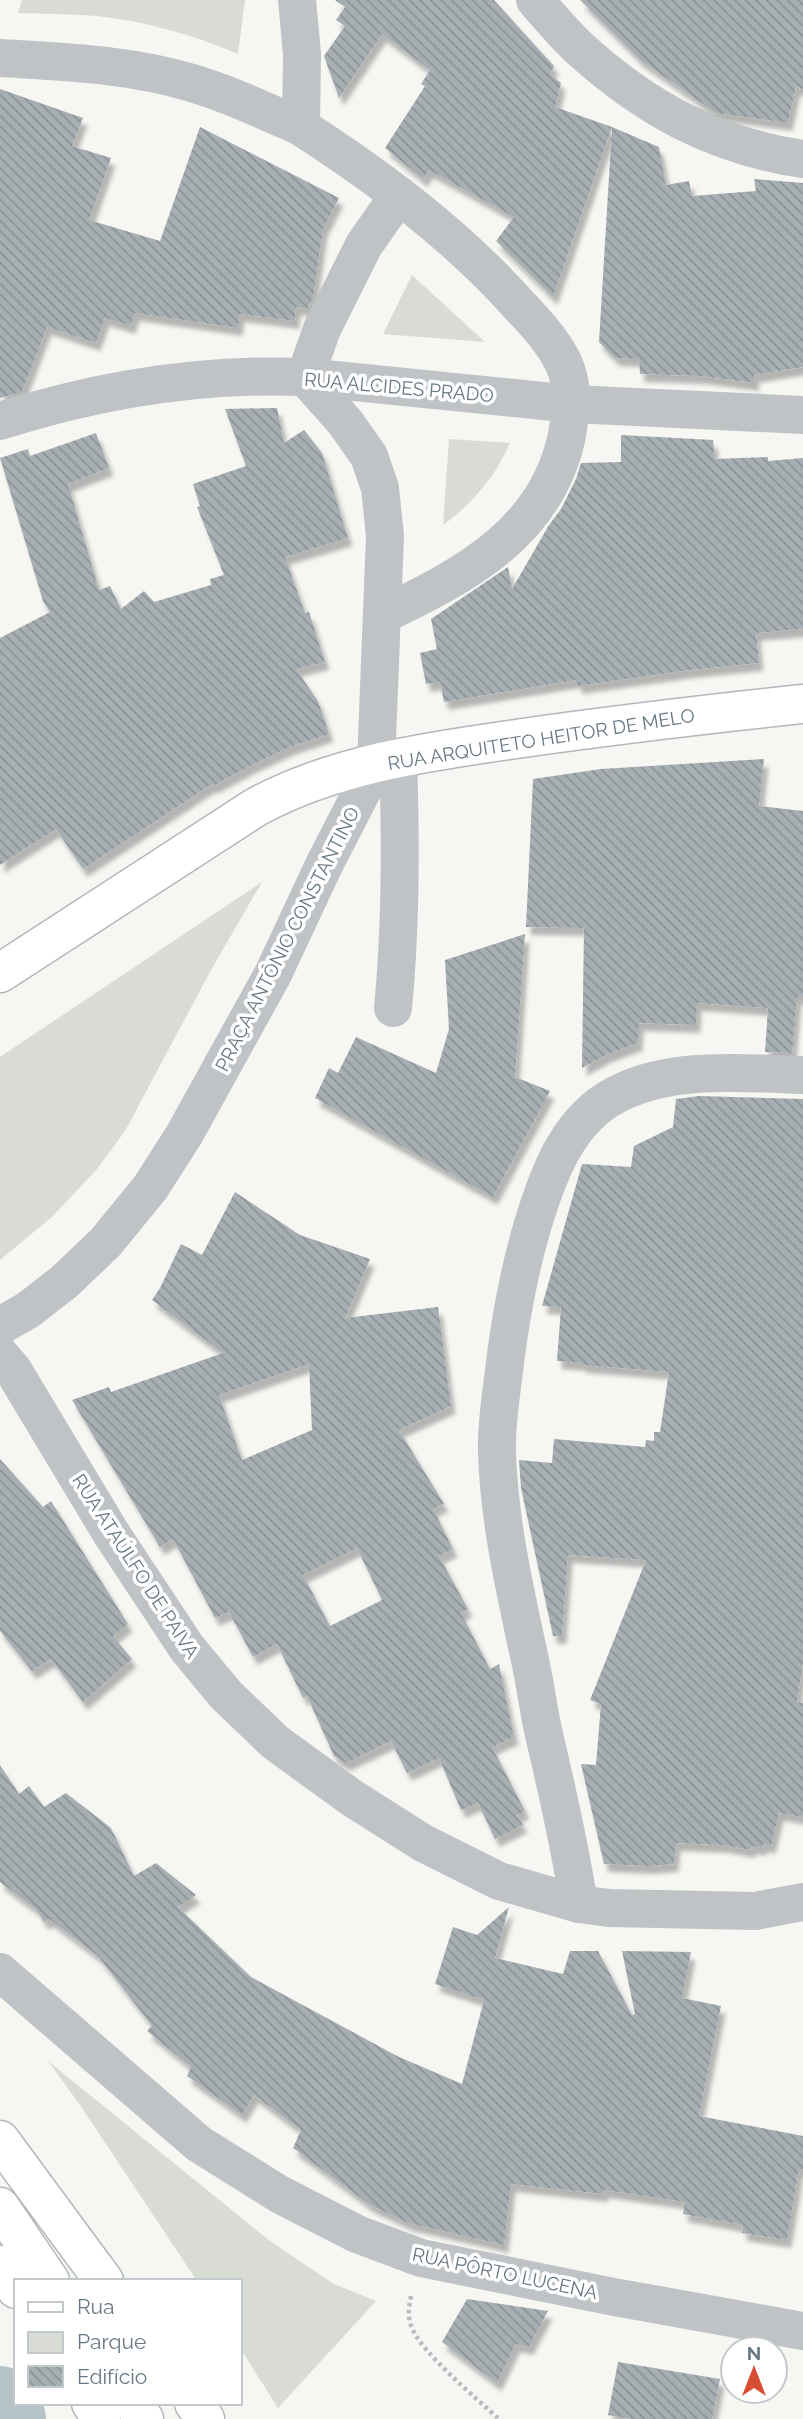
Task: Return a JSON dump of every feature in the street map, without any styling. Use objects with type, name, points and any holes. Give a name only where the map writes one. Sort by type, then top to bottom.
[{"type":"main road","name":"RUA ARQUITETO HEITOR DE MELO","points":[[0,973],[256,807],[282,793],[323,777],[462,747],[635,722],[803,704]]},
{"type":"main road","points":[[0,2140],[103,2279]]},
{"type":"main road","points":[[0,2207],[49,2279]]},
{"type":"main road","points":[[0,2265],[14,2286]]},
{"type":"street","points":[[297,0],[302,54],[301,127]]},
{"type":"street","points":[[535,0],[577,46],[607,72],[679,120],[726,141],[764,153],[803,159]]},
{"type":"street","points":[[0,58],[126,68],[190,82],[301,127],[399,195],[468,251],[540,327],[563,363],[573,404],[562,458],[545,495],[523,523],[490,556],[443,586],[382,615]]},
{"type":"street","points":[[393,1008],[399,944],[401,869],[387,762],[382,615],[385,536],[380,488],[369,456],[345,422],[304,377],[322,329],[358,256],[399,195]]},
{"type":"street","name":"RUA ALCIDES PRADO","points":[[0,421],[104,392],[263,376],[304,377],[573,404],[803,415]]},
{"type":"street","name":"PRAÇA ANTÔNIO CONSTANTINO","points":[[0,1326],[28,1310],[64,1282],[105,1243],[150,1188],[184,1135],[273,974],[324,865],[387,762]]},
{"type":"street","points":[[579,1904],[516,1594],[503,1517],[497,1451],[509,1328],[526,1248],[547,1178],[587,1113],[609,1098],[635,1085],[670,1077],[803,1075]]},
{"type":"street","name":"RUA ATAÚLFO DE PAIVA","points":[[0,1355],[13,1370],[111,1533],[187,1648],[226,1695],[275,1742],[352,1798],[423,1843],[499,1881],[579,1904],[609,1908],[755,1911],[803,1902]]},
{"type":"street","name":"RUA PÔRTO LUCENA","points":[[0,1972],[199,2144],[279,2194],[357,2234],[421,2258],[803,2331]]},
{"type":"path","points":[[421,2258],[408,2314],[412,2329],[426,2349],[499,2419]]},
{"type":"green space","points":[[22,0],[245,0],[238,54],[206,41],[138,22],[93,16],[18,13]]},
{"type":"green space","points":[[412,275],[485,342],[383,334]]},
{"type":"green space","points":[[449,439],[510,443],[482,489],[443,525]]},
{"type":"green space","points":[[262,882],[211,970],[125,1131],[97,1169],[53,1216],[0,1260],[0,1057]]},
{"type":"green space","points":[[48,2061],[270,2241],[334,2284],[376,2301],[278,2408],[242,2351],[242,2279],[196,2279]]},
{"type":"building","points":[[335,0],[494,0],[554,66],[550,74],[561,83],[555,107],[612,127],[553,297],[496,241],[514,217],[429,170],[423,179],[385,148],[425,86],[421,84],[430,70],[382,34],[339,98],[324,56],[345,26],[336,20],[345,7]]},
{"type":"building","points":[[580,0],[803,0],[803,89],[796,87],[788,123],[716,113],[640,60]]},
{"type":"building","points":[[0,89],[83,118],[72,146],[111,158],[89,220],[160,241],[200,127],[339,198],[323,229],[313,298],[307,309],[296,307],[295,321],[240,314],[238,328],[135,313],[131,326],[105,318],[96,343],[47,327],[22,392],[0,398]]},
{"type":"building","points":[[612,127],[659,147],[666,185],[689,181],[692,196],[756,191],[754,179],[803,183],[803,367],[754,375],[755,383],[700,376],[640,374],[639,359],[615,358],[599,342]]},
{"type":"building","points":[[277,408],[284,443],[304,430],[322,453],[348,538],[285,557],[305,613],[309,612],[325,662],[296,669],[318,701],[329,734],[290,747],[213,786],[212,784],[83,869],[56,829],[0,865],[0,638],[50,612],[43,601],[0,458],[28,449],[30,456],[96,433],[109,468],[68,484],[99,590],[110,586],[121,609],[144,591],[154,602],[211,585],[210,579],[224,575],[197,507],[200,506],[193,484],[246,466],[225,409]]},
{"type":"building","points":[[621,435],[713,440],[715,459],[768,457],[768,461],[803,458],[803,629],[756,633],[759,663],[578,686],[576,680],[444,702],[440,682],[426,684],[420,653],[437,649],[431,619],[508,567],[512,589],[561,509],[581,463],[621,462]]},
{"type":"building","points":[[764,759],[759,806],[803,811],[803,997],[797,997],[792,1053],[765,1052],[768,1008],[697,1003],[696,1025],[639,1023],[638,1043],[582,1068],[584,928],[526,927],[533,779],[601,769]]},
{"type":"building","points":[[525,934],[515,1077],[550,1091],[493,1197],[315,1098],[329,1068],[338,1073],[356,1037],[436,1073],[449,1029],[445,960]]},
{"type":"building","points":[[699,1096],[803,1099],[803,1663],[797,1702],[803,1703],[803,1817],[779,1813],[771,1846],[752,1846],[751,1850],[724,1845],[676,1843],[674,1864],[604,1864],[581,1764],[596,1765],[601,1704],[590,1700],[646,1560],[568,1555],[562,1636],[553,1636],[521,1488],[519,1460],[552,1463],[554,1439],[645,1447],[646,1440],[654,1441],[654,1432],[660,1432],[669,1372],[557,1361],[561,1307],[542,1306],[582,1164],[631,1167],[634,1146],[673,1127],[676,1099]]},
{"type":"building","points":[[235,1192],[300,1235],[370,1259],[345,1318],[438,1307],[451,1406],[399,1430],[444,1504],[433,1509],[453,1549],[439,1556],[468,1609],[461,1613],[490,1669],[499,1664],[514,1737],[492,1747],[525,1811],[517,1815],[523,1825],[495,1839],[478,1803],[461,1810],[439,1758],[407,1773],[391,1741],[346,1763],[334,1756],[307,1696],[303,1698],[277,1644],[253,1657],[229,1612],[215,1618],[173,1539],[160,1547],[72,1400],[109,1387],[111,1392],[223,1353],[152,1300],[181,1244],[202,1255]],"holes":[[[309,1364],[312,1430],[242,1460],[219,1395]],[[357,1548],[382,1600],[330,1626],[303,1575]]]},
{"type":"building","points":[[0,1459],[43,1507],[51,1501],[128,1624],[113,1636],[132,1659],[83,1702],[51,1659],[32,1671],[0,1631]]},
{"type":"building","points":[[0,1765],[19,1794],[29,1786],[44,1807],[66,1793],[111,1828],[134,1876],[156,1863],[196,1895],[178,1907],[251,1977],[397,2056],[462,2084],[484,2000],[435,1984],[453,1927],[477,1935],[509,1907],[495,1958],[563,1974],[570,1951],[598,1951],[632,2015],[635,2014],[622,1951],[691,1952],[682,1998],[721,2006],[699,2116],[803,2136],[803,2169],[799,2169],[787,2240],[742,2233],[743,2225],[683,2214],[685,2202],[604,2190],[603,2194],[511,2184],[504,2245],[408,2223],[370,2205],[293,2148],[301,2130],[254,2095],[242,2115],[187,2076],[191,2067],[147,2031],[152,2026],[98,1956],[49,1919],[44,1922],[36,1909],[0,1882]]},
{"type":"building","points":[[467,2299],[548,2311],[529,2347],[516,2344],[497,2383],[442,2342]]},
{"type":"building","points":[[618,2362],[719,2379],[712,2419],[631,2419],[608,2415]]},
{"type":"waterway","points":[[0,2401],[11,2419]]}]
